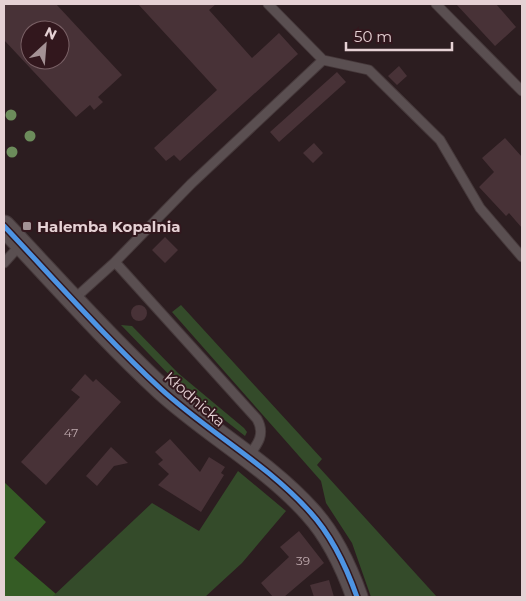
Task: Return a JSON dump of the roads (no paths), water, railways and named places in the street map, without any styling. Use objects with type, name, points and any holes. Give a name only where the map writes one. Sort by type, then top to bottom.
[{"type":"street","name":"Kłodnicka","points":[[4,226],[160,388],[205,426],[278,482],[311,513],[342,560],[357,597]]},
{"type":"lane","points":[[268,4],[323,60],[369,70],[440,140],[480,208],[522,257]]},
{"type":"lane","points":[[436,4],[522,91]]},
{"type":"lane","points":[[74,299],[115,262],[191,184],[323,60]]},
{"type":"lane","points":[[4,263],[21,244]]},
{"type":"lane","points":[[115,262],[257,419],[261,430],[260,439],[247,458]]},
{"type":"place","name":"Halemba Kopalnia","points":[[27,226]]}]
